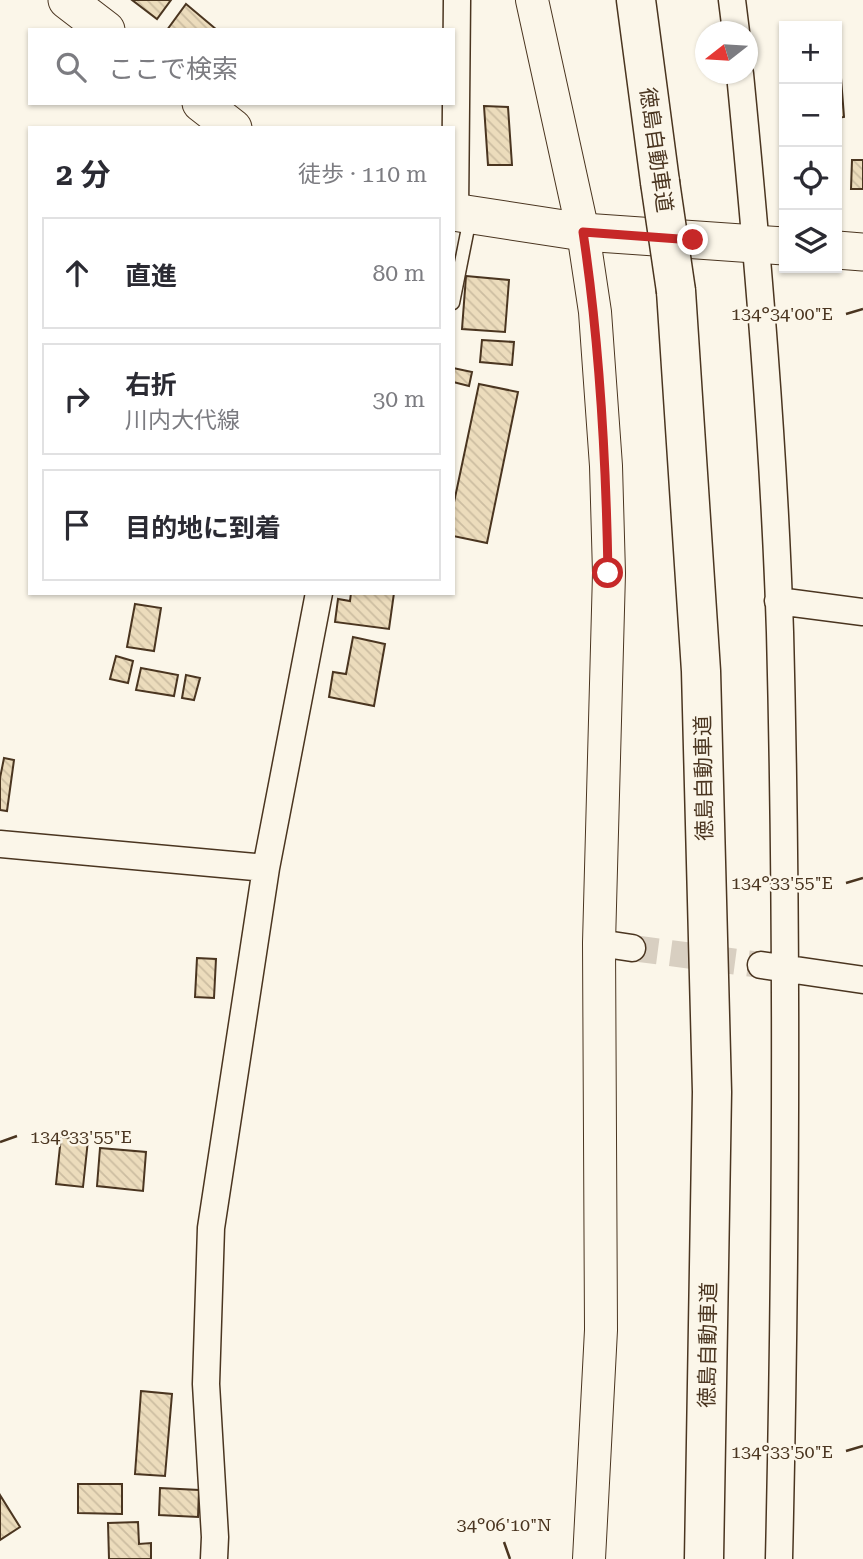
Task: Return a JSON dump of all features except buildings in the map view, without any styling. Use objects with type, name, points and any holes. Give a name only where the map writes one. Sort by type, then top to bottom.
[{"type":"highway","name":"徳島自動車道","points":[[636,0],[676,291],[701,671],[712,1093],[704,1559]]},
{"type":"main road","points":[[67,0],[103,28]]},
{"type":"main road","points":[[204,105],[230,126]]},
{"type":"main road","points":[[460,213],[583,232],[770,246]]},
{"type":"main road","points":[[842,251],[863,253]]},
{"type":"street","points":[[457,0],[460,213]]},
{"type":"street","points":[[532,0],[583,232],[595,312],[606,466],[608,559],[599,943],[601,1330],[589,1559]]},
{"type":"street","points":[[732,0],[735,21]]},
{"type":"street","points":[[742,84],[770,246],[778,601],[773,967],[779,1559]]},
{"type":"street","points":[[214,1559],[206,1384],[211,1228],[266,868],[319,595]]},
{"type":"street","points":[[778,601],[863,612]]},
{"type":"street","points":[[0,844],[266,868]]},
{"type":"street","points":[[599,943],[632,948]]},
{"type":"street","points":[[773,967],[863,980]]},
{"type":"lane","points":[[455,277],[460,213]]},
{"type":"tunnel","points":[[632,948],[761,965]]},
{"type":"route","points":[[608,573],[606,466],[595,312],[583,232],[693,240]]}]
